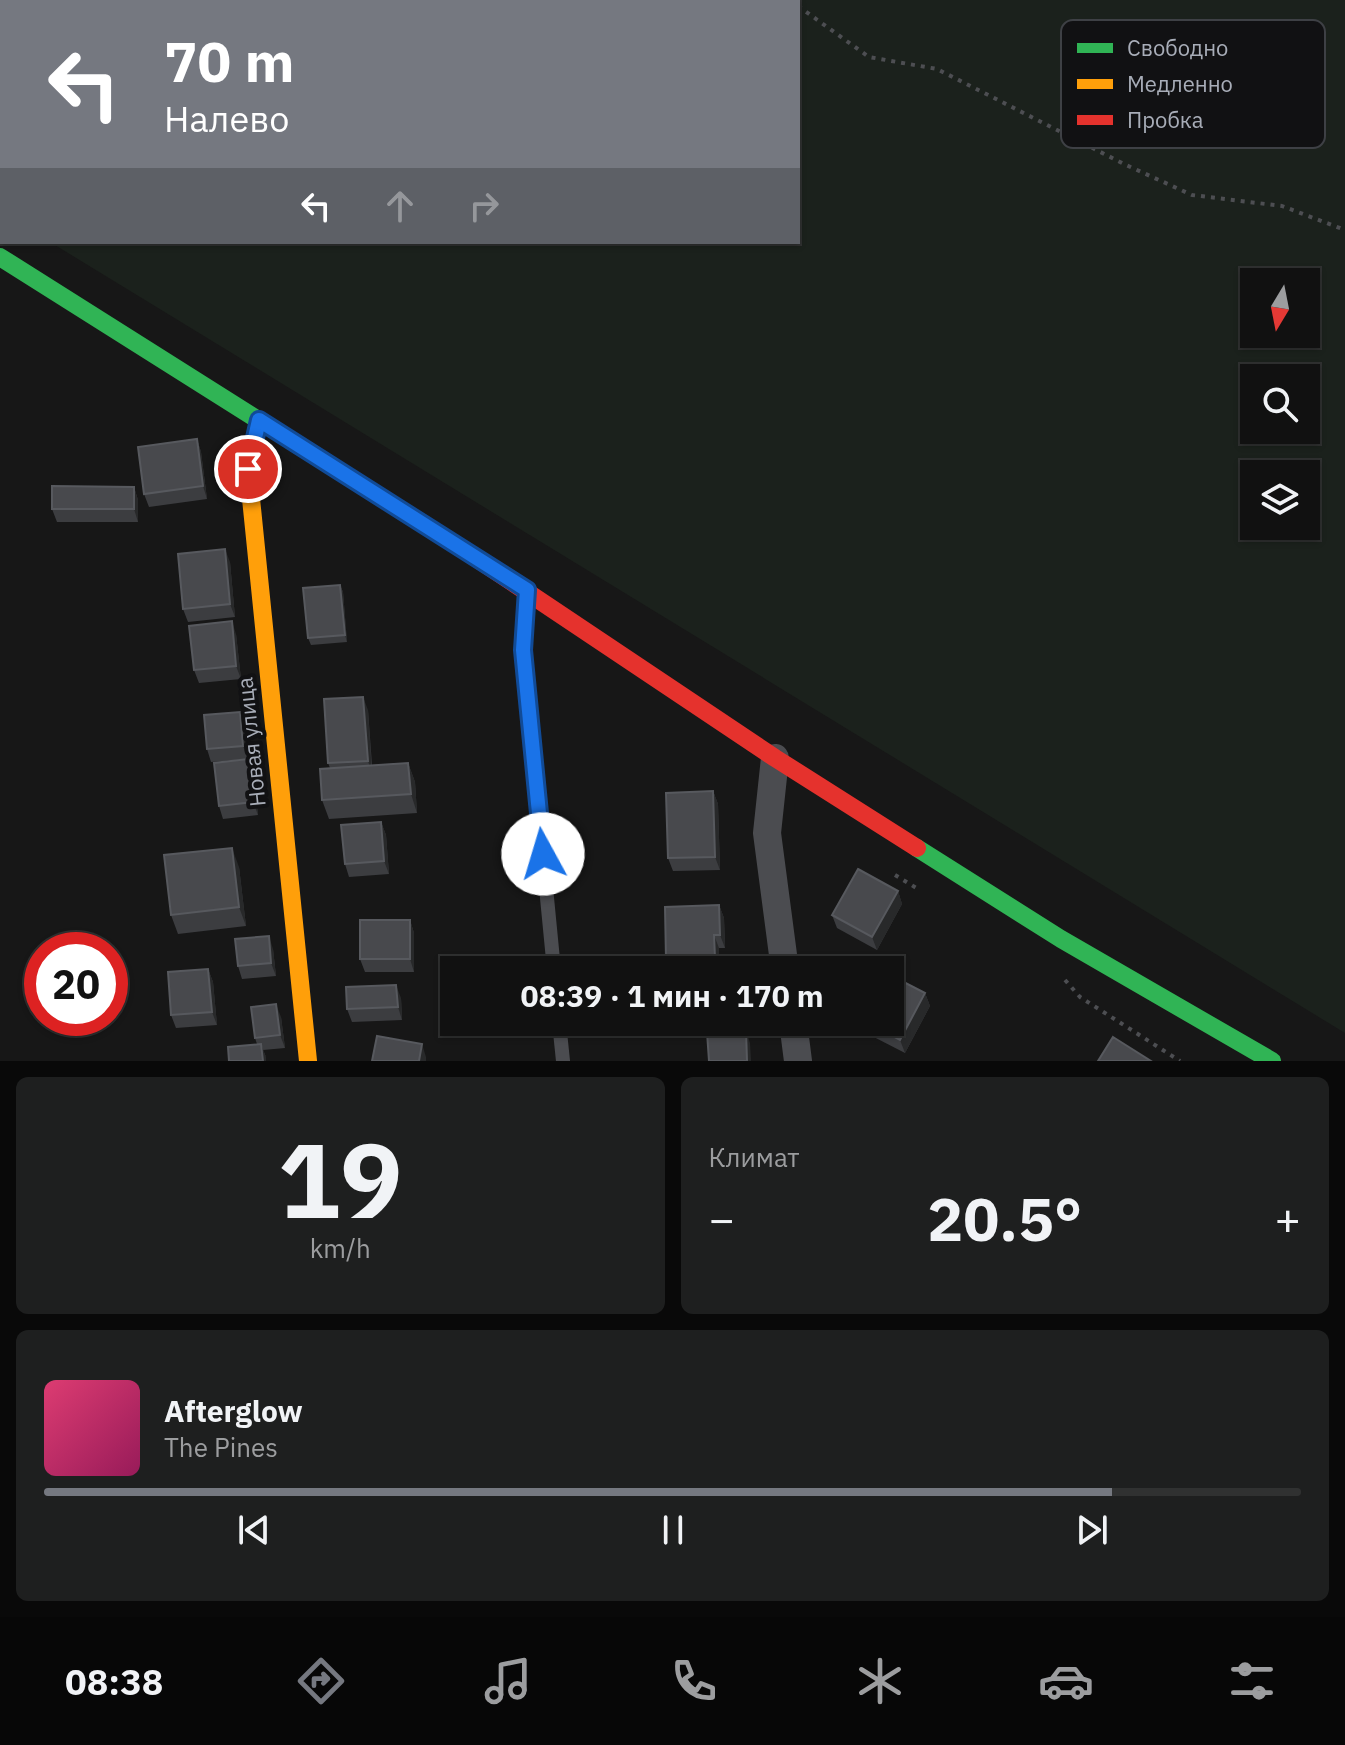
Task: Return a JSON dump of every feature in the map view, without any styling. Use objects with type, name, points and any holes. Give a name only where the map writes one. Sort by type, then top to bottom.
[{"type":"street","points":[[0,257],[527,590],[775,758],[1061,939],[1272,1061]]},
{"type":"street","name":"Новая улица","points":[[259,420],[248,469],[308,1061]]},
{"type":"street","points":[[775,758],[767,833],[783,956]]},
{"type":"street","points":[[795,1036],[798,1061]]},
{"type":"lane","points":[[527,590],[523,650],[553,956]]},
{"type":"lane","points":[[560,1036],[563,1061]]},
{"type":"path","points":[[800,7],[869,57],[937,69],[1061,132]]},
{"type":"path","points":[[1093,148],[1192,195],[1282,206],[1345,230]]},
{"type":"shaded area","points":[[800,0],[1345,0],[1345,1033],[53,244],[800,244]]},
{"type":"building","points":[[197,439],[203,486],[144,494],[138,447]]},
{"type":"building","points":[[52,486],[134,487],[134,509],[52,509]]},
{"type":"building","points":[[225,549],[230,604],[183,609],[178,554]]},
{"type":"building","points":[[340,585],[345,635],[308,638],[303,588]]},
{"type":"building","points":[[232,621],[236,666],[194,670],[189,626]]},
{"type":"building","points":[[363,697],[368,761],[328,763],[324,699]]},
{"type":"building","points":[[240,712],[243,746],[207,749],[204,715]]},
{"type":"building","points":[[248,759],[253,802],[219,806],[214,763]]},
{"type":"building","points":[[408,763],[411,794],[322,800],[320,769]]},
{"type":"building","points":[[713,791],[715,857],[668,858],[666,793]]},
{"type":"building","points":[[381,822],[384,861],[345,864],[341,825]]},
{"type":"building","points":[[232,848],[239,907],[171,915],[164,855]]},
{"type":"building","points":[[858,869],[898,891],[872,937],[832,915]]},
{"type":"building","points":[[719,905],[720,935],[714,935],[715,956],[666,956],[665,907]]},
{"type":"building","points":[[360,920],[410,920],[410,959],[360,959]]},
{"type":"building","points":[[269,936],[271,963],[238,966],[235,939]]},
{"type":"building","points":[[208,969],[212,1012],[171,1015],[168,972]]},
{"type":"building","points":[[904,982],[925,993],[904,1032]]},
{"type":"building","points":[[396,985],[398,1007],[347,1009],[346,987]]},
{"type":"building","points":[[276,1004],[280,1035],[255,1038],[251,1007]]},
{"type":"building","points":[[377,1036],[422,1044],[419,1061],[372,1061]]},
{"type":"building","points":[[707,1036],[746,1036],[747,1061],[709,1061]]},
{"type":"building","points":[[1113,1037],[1151,1061],[1098,1061]]},
{"type":"building","points":[[261,1044],[263,1061],[229,1061],[228,1047]]},
{"type":"traffic: fast","points":[[0,257],[464,550]]},
{"type":"traffic: fast","points":[[917,848],[1061,939],[1272,1061]]},
{"type":"traffic: slow","points":[[259,420],[248,469],[308,1061]]},
{"type":"traffic: jam","points":[[464,550],[775,758],[917,848]]},
{"type":"route","points":[[248,469],[259,420],[527,590],[523,650],[543,854]]}]
